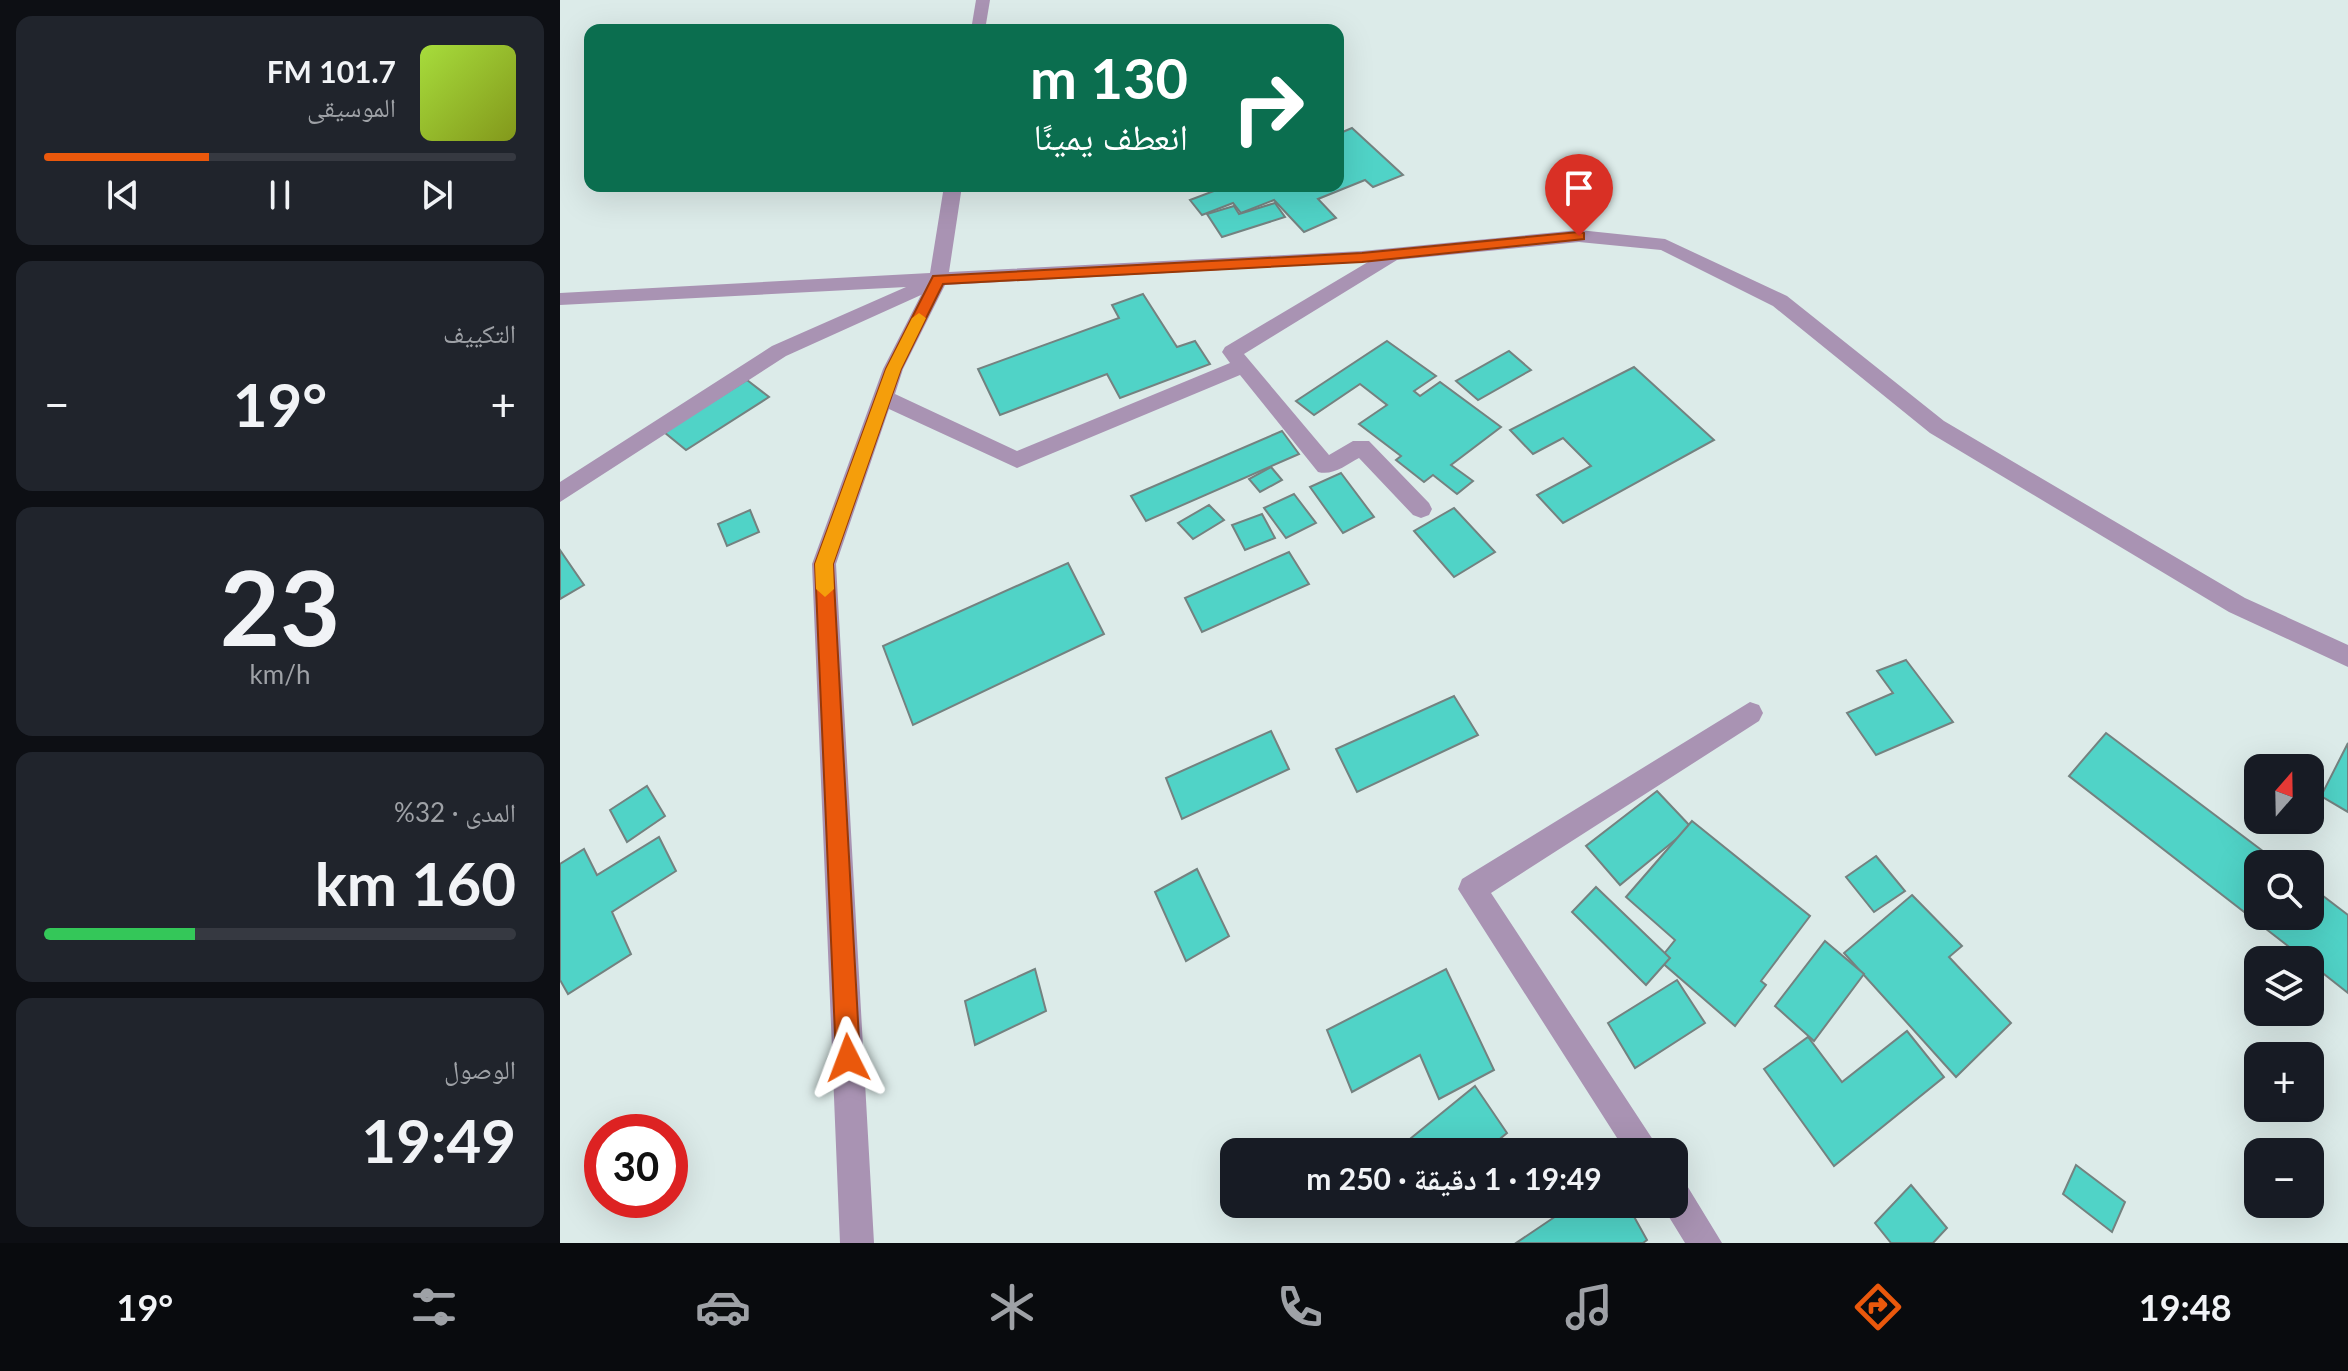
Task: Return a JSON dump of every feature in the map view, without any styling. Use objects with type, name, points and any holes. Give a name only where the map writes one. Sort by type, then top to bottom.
[{"type":"street","points":[[979,24],[983,0]]},
{"type":"street","points":[[857,1243],[824,564],[893,369],[938,280],[952,192]]},
{"type":"street","points":[[560,299],[1395,254],[1579,236],[1665,245],[1780,301],[1937,427],[2237,605],[2348,656]]},
{"type":"street","points":[[1395,254],[1232,352],[1326,466],[1361,447],[1421,509]]},
{"type":"street","points":[[560,493],[779,351],[938,280]]},
{"type":"street","points":[[883,397],[1017,460],[1243,366]]},
{"type":"street","points":[[1636,1138],[1472,889],[1750,713]]},
{"type":"street","points":[[1688,1217],[1705,1243]]},
{"type":"building","points":[[1352,128],[1403,175],[1373,187],[1365,180],[1344,188],[1344,131]]},
{"type":"building","points":[[1211,192],[1335,192],[1318,199],[1336,218],[1304,232],[1274,200],[1241,213],[1233,203],[1202,215],[1190,200]]},
{"type":"building","points":[[1275,203],[1285,217],[1222,237],[1207,214],[1234,206],[1239,214]]},
{"type":"building","points":[[1143,294],[1177,347],[1195,341],[1210,364],[1120,398],[1107,374],[1000,415],[978,369],[1119,318],[1112,305]]},
{"type":"building","points":[[1387,341],[1436,376],[1414,391],[1420,396],[1440,382],[1501,427],[1451,465],[1473,481],[1457,494],[1433,475],[1424,482],[1396,460],[1401,456],[1359,424],[1387,405],[1360,384],[1314,415],[1296,401]]},
{"type":"building","points":[[1509,351],[1531,370],[1478,400],[1456,381]]},
{"type":"building","points":[[1634,367],[1714,440],[1563,523],[1537,495],[1591,466],[1563,438],[1533,454],[1510,430]]},
{"type":"building","points":[[747,380],[769,397],[686,450],[664,432]]},
{"type":"building","points":[[1282,431],[1299,454],[1146,521],[1131,496]]},
{"type":"building","points":[[1271,467],[1282,480],[1260,492],[1249,479]]},
{"type":"building","points":[[1341,473],[1374,517],[1343,533],[1310,487]]},
{"type":"building","points":[[1294,494],[1316,523],[1286,538],[1264,508]]},
{"type":"building","points":[[1209,505],[1224,520],[1193,539],[1178,523]]},
{"type":"building","points":[[1454,508],[1495,552],[1454,577],[1414,531]]},
{"type":"building","points":[[750,510],[759,532],[727,546],[718,524]]},
{"type":"building","points":[[1262,514],[1275,538],[1245,550],[1232,525]]},
{"type":"building","points":[[560,550],[584,585],[560,599]]},
{"type":"building","points":[[1289,552],[1309,584],[1202,632],[1185,598]]},
{"type":"building","points":[[1068,563],[1104,634],[913,725],[883,646]]},
{"type":"building","points":[[1906,660],[1953,722],[1876,755],[1847,713],[1893,693],[1877,671]]},
{"type":"building","points":[[1454,696],[1478,735],[1357,792],[1336,749]]},
{"type":"building","points":[[1271,731],[1289,769],[1182,819],[1166,778]]},
{"type":"building","points":[[2106,733],[2261,850],[2244,850],[2244,912],[2069,776]]},
{"type":"building","points":[[2348,743],[2348,812],[2324,798],[2324,790]]},
{"type":"building","points":[[647,786],[665,816],[627,842],[610,810]]},
{"type":"building","points":[[1657,791],[1691,827],[1620,885],[1586,846]]},
{"type":"building","points":[[1692,821],[1810,916],[1761,981],[1766,985],[1735,1026],[1659,960],[1675,940],[1626,897]]},
{"type":"building","points":[[659,837],[676,871],[612,912],[631,954],[568,994],[560,980],[560,864],[584,849],[597,875]]},
{"type":"building","points":[[1876,856],[1905,891],[1874,912],[1846,877]]},
{"type":"building","points":[[1197,869],[1229,936],[1186,961],[1155,892]]},
{"type":"building","points":[[1596,887],[1670,958],[1646,985],[1572,912]]},
{"type":"building","points":[[1912,895],[1962,946],[1949,957],[2011,1023],[1956,1077],[1844,953]]},
{"type":"building","points":[[2324,897],[2348,915],[2348,993],[2324,974],[2324,946],[2288,946],[2267,930],[2324,930]]},
{"type":"building","points":[[1825,941],[1864,974],[1814,1041],[1775,1006]]},
{"type":"building","points":[[1035,969],[1046,1011],[975,1045],[965,1001]]},
{"type":"building","points":[[1446,969],[1494,1070],[1439,1099],[1420,1055],[1352,1092],[1327,1030]]},
{"type":"building","points":[[1677,980],[1705,1023],[1635,1068],[1608,1023]]},
{"type":"building","points":[[1907,1031],[1944,1077],[1834,1166],[1764,1069],[1808,1037],[1842,1082]]},
{"type":"building","points":[[1475,1086],[1507,1133],[1501,1138],[1411,1138]]},
{"type":"building","points":[[2076,1165],[2125,1202],[2112,1232],[2063,1194]]},
{"type":"building","points":[[1911,1185],[1947,1228],[1933,1243],[1891,1243],[1875,1223]]},
{"type":"building","points":[[1553,1218],[1635,1218],[1647,1240],[1643,1243],[1516,1243]]},
{"type":"slow traffic","points":[[825,589],[824,564],[893,369],[919,318]]},
{"type":"route","points":[[848,1058],[824,564],[893,369],[938,280],[1362,257],[1579,236]]}]
